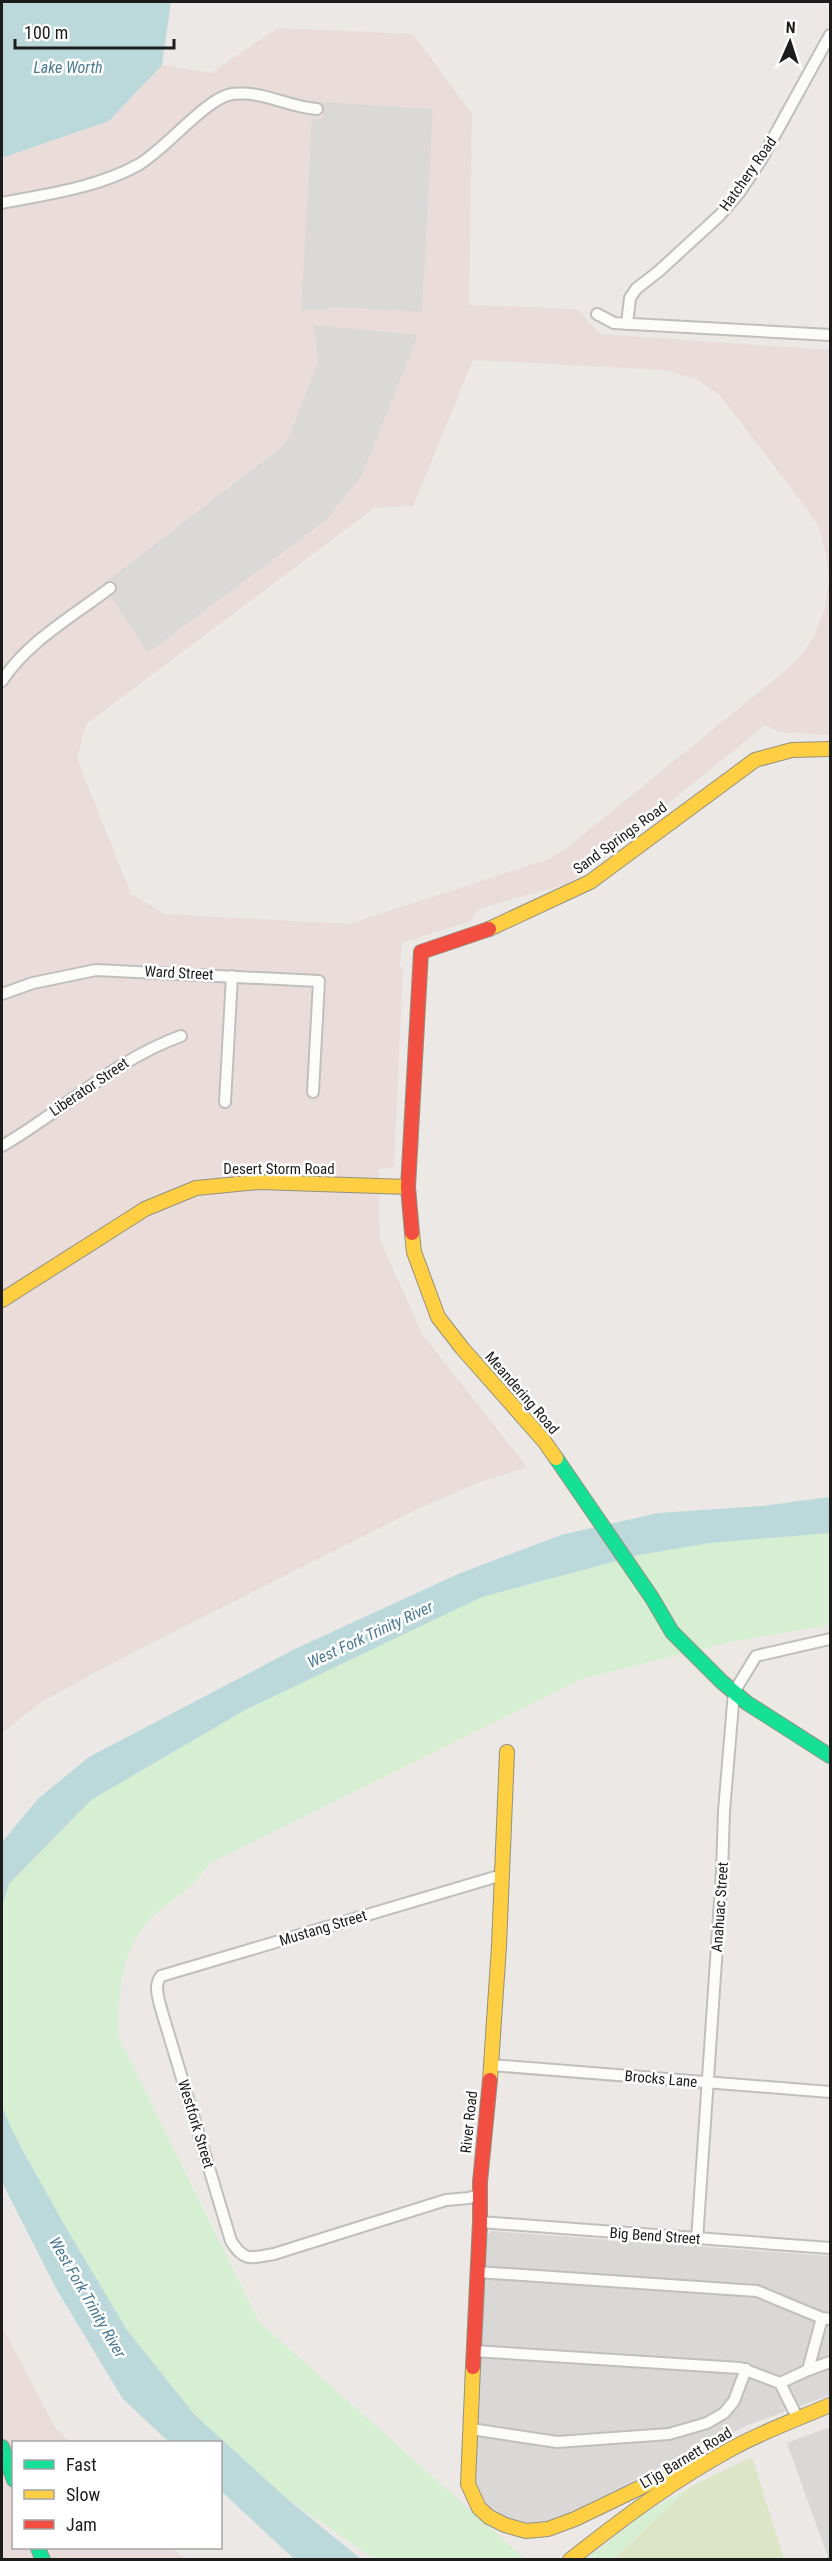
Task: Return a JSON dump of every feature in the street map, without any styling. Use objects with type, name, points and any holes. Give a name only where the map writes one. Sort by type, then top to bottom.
[{"type":"street","name":"Hatchery Road","points":[[627,324],[630,298],[636,289],[720,215],[739,193],[761,160],[831,35]]},
{"type":"street","points":[[2,203],[66,191],[113,178],[163,148],[213,101],[229,95],[258,95],[317,109]]},
{"type":"street","points":[[597,314],[614,323],[831,335]]},
{"type":"street","points":[[2,681],[12,665],[29,650],[110,588]]},
{"type":"street","name":"Sand Springs Road","points":[[421,952],[496,927],[590,882],[755,760],[770,753],[792,749],[831,749]]},
{"type":"street","name":"Meandering Road","points":[[421,952],[408,1187],[414,1252],[438,1317],[462,1348],[544,1441],[652,1598],[672,1632],[734,1692],[831,1756]]},
{"type":"street","name":"Ward Street","points":[[2,994],[33,983],[96,970],[232,976],[225,1102]]},
{"type":"street","points":[[232,976],[319,981],[313,1092]]},
{"type":"street","name":"Liberator Street","points":[[2,1146],[128,1060],[160,1043],[181,1036]]},
{"type":"street","name":"Desert Storm Road","points":[[2,1300],[145,1209],[196,1188],[259,1182],[408,1187]]},
{"type":"street","name":"Anahuac Street","points":[[697,2240],[724,1812],[734,1692],[756,1656],[831,1639]]},
{"type":"street","name":"River Road","points":[[507,1752],[491,2065],[478,2195],[480,2222],[467,2477],[470,2495],[490,2517],[507,2526],[524,2531],[538,2531],[576,2517],[644,2485],[707,2463]]},
{"type":"street","name":"Mustang Street","points":[[158,1993],[158,1979],[161,1976],[502,1875]]},
{"type":"street","name":"Westfork Street","points":[[158,1993],[231,2241],[239,2254],[246,2257],[274,2254],[446,2200],[478,2195]]},
{"type":"street","name":"Brocks Lane","points":[[491,2065],[831,2092]]},
{"type":"street","name":"Big Bend Street","points":[[480,2222],[697,2240],[831,2248]]},
{"type":"street","points":[[477,2272],[757,2290],[826,2318],[808,2370]]},
{"type":"street","points":[[473,2351],[746,2369],[780,2384],[798,2419]]},
{"type":"street","points":[[780,2384],[831,2362]]},
{"type":"street","points":[[471,2429],[557,2442],[669,2434],[707,2423],[724,2413],[734,2401],[746,2369]]},
{"type":"street","name":"LTjg Barnett Road","points":[[570,2559],[636,2508],[707,2463],[736,2446],[831,2405]]},
{"type":"street","points":[[2,2447],[12,2474]]},
{"type":"shaded area","points":[[278,28],[413,34],[472,114],[469,305],[577,309],[600,334],[830,350],[830,735],[779,732],[765,725],[570,883],[478,909],[471,921],[402,943],[400,967],[403,968],[394,1167],[379,1169],[380,1240],[422,1334],[527,1467],[480,1482],[417,1509],[122,1658],[41,1702],[2,1733],[2,158],[109,121],[162,65],[211,73]],"holes":[[[473,360],[665,370],[696,379],[719,394],[819,528],[827,558],[829,578],[825,608],[814,637],[785,671],[568,847],[549,859],[349,924],[165,914],[131,894],[77,759],[86,724],[374,508],[413,506]]]},
{"type":"shaded area","points":[[322,102],[433,109],[422,312],[328,307],[328,310],[301,310],[312,119],[323,119]]},
{"type":"shaded area","points":[[314,325],[418,335],[362,475],[327,519],[148,653],[103,584],[282,447],[290,434],[318,362]]},
{"type":"shaded area","points":[[491,2231],[830,2256],[830,2395],[748,2425],[541,2527],[520,2525],[486,2510],[470,2477],[483,2241]]},
{"type":"shaded area","points":[[2,2326],[54,2426],[68,2441],[12,2441],[12,2549],[172,2549],[187,2559],[2,2559]]},
{"type":"shaded area","points":[[830,2427],[830,2559],[829,2560],[787,2443]]},
{"type":"green space","points":[[830,1533],[830,1625],[730,1642],[581,1679],[212,1862],[190,1887],[150,1919],[132,1945],[120,1990],[119,2038],[259,2322],[525,2559],[375,2559],[286,2498],[194,2414],[127,2330],[18,2142],[2,2107],[2,1906],[9,1884],[91,1800],[245,1710],[482,1597],[639,1555],[710,1543]]},
{"type":"green space","points":[[752,2457],[784,2559],[613,2560],[690,2487]]},
{"type":"green space","points":[[690,2487],[613,2559],[586,2559],[641,2516]]},
{"type":"water","name":"Lake Worth","points":[[2,2],[171,2],[162,65],[109,121],[2,158]]},
{"type":"water","name":"West Fork Trinity River","points":[[830,1497],[830,1533],[710,1543],[639,1555],[482,1597],[245,1710],[91,1800],[9,1884],[2,1906],[2,1842],[39,1798],[89,1757],[295,1649],[458,1574],[561,1535],[658,1513],[762,1506]]},
{"type":"water","name":"West Fork Trinity River","points":[[2,2107],[18,2142],[65,2226],[127,2330],[194,2414],[286,2498],[361,2559],[294,2559],[222,2492],[222,2441],[168,2441],[123,2399],[57,2290],[2,2182]]},
{"type":"traffic: fast","points":[[556,1458],[652,1598],[672,1632],[722,1682],[747,1703],[830,1756]]},
{"type":"traffic: fast","points":[[2,2447],[12,2474]]},
{"type":"traffic: fast","points":[[38,2549],[43,2560]]},
{"type":"traffic: slow","points":[[489,929],[590,882],[755,760],[792,750],[830,749]]},
{"type":"traffic: slow","points":[[2,1300],[145,1209],[196,1188],[259,1182],[408,1187]]},
{"type":"traffic: slow","points":[[412,1233],[414,1252],[438,1317],[556,1458]]},
{"type":"traffic: slow","points":[[490,2080],[499,1946],[507,1752]]},
{"type":"traffic: slow","points":[[473,2367],[468,2484],[479,2508],[489,2517],[505,2525],[526,2531],[548,2529],[575,2519],[658,2479],[707,2463]]},
{"type":"traffic: slow","points":[[570,2560],[649,2500],[711,2460],[757,2436],[830,2405]]},
{"type":"traffic: jam","points":[[412,1233],[408,1187],[421,952],[489,929]]},
{"type":"traffic: jam","points":[[473,2367],[480,2182],[490,2080]]}]
